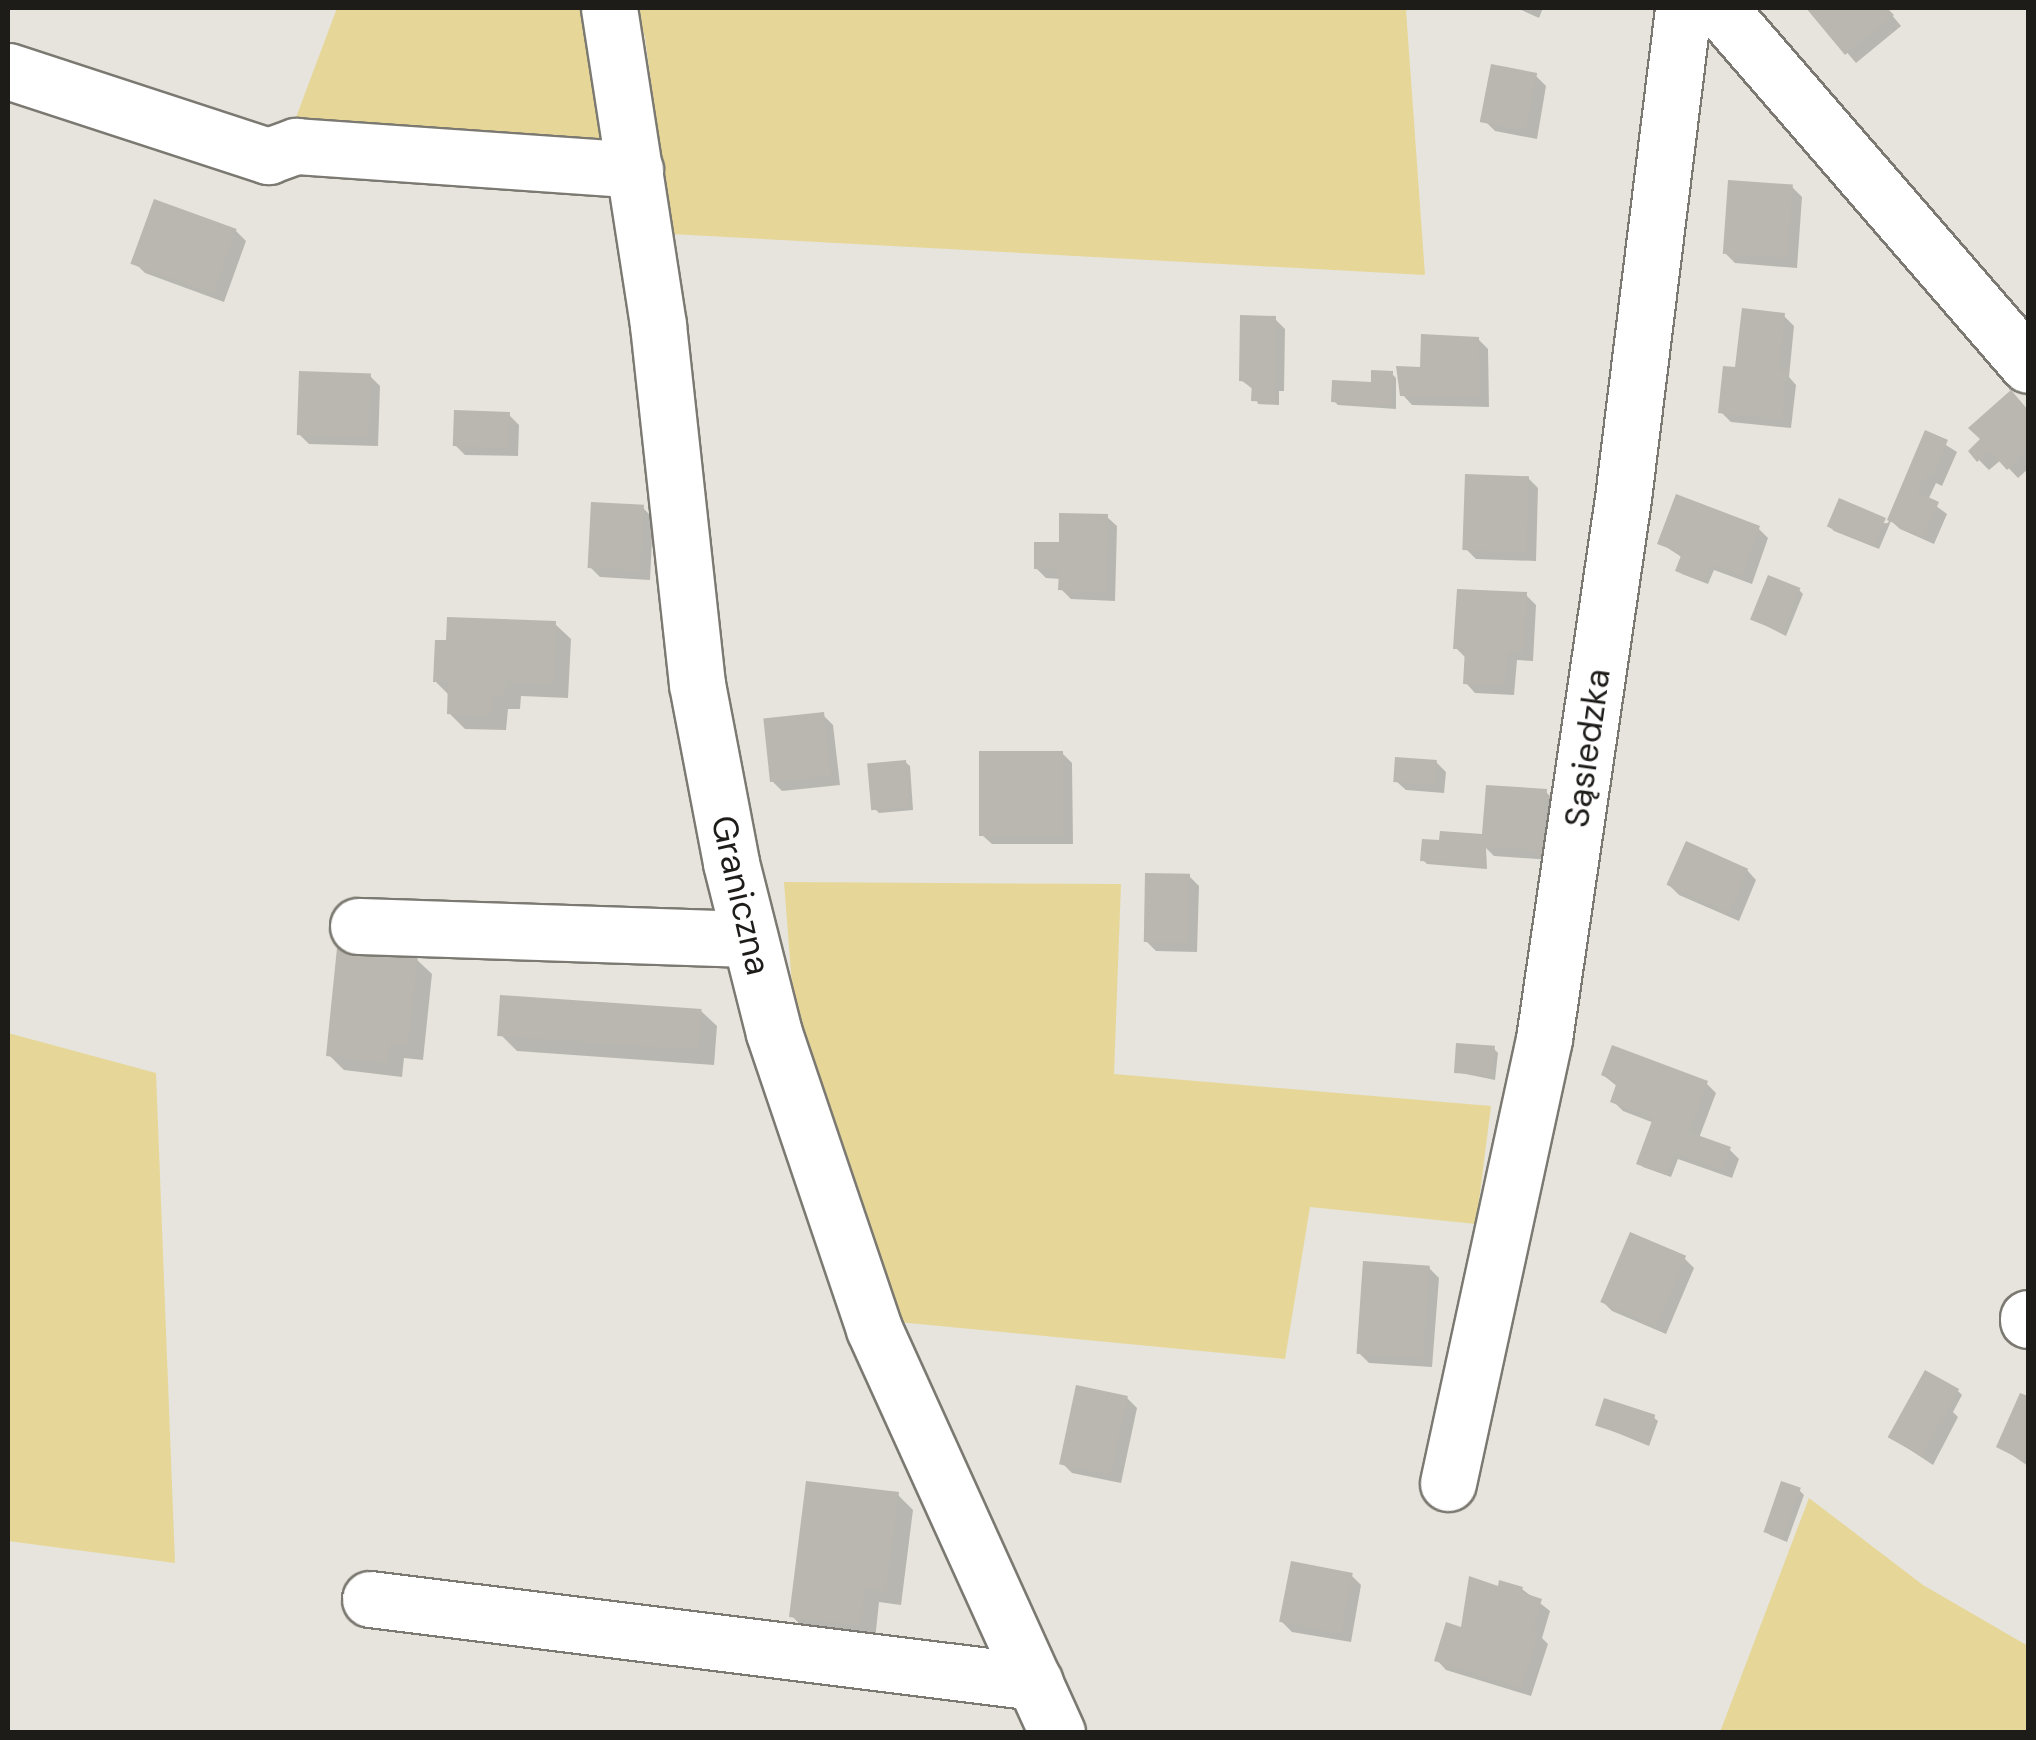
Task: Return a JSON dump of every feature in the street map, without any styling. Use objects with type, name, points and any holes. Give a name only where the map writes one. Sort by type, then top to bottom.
[{"type":"street","name":"Graniczna","points":[[610,8],[658,324],[697,684],[731,863],[774,1033],[874,1329],[1057,1732]]},
{"type":"street","name":"Sąsiedzka","points":[[1448,1482],[1544,1039],[1623,498],[1684,8]]},
{"type":"street","points":[[1719,8],[2028,365]]},
{"type":"street","points":[[8,71],[268,156],[296,146],[635,170]]},
{"type":"street","points":[[358,926],[750,939]]},
{"type":"street","points":[[370,1599],[1034,1682]]},
{"type":"shaded area","points":[[337,8],[594,8],[603,35],[602,147],[289,136]]},
{"type":"shaded area","points":[[635,8],[1406,10],[1425,275],[671,234],[645,37]]},
{"type":"shaded area","points":[[784,882],[1121,884],[1114,1074],[1491,1106],[1476,1224],[1310,1207],[1285,1359],[898,1322],[798,1063]]},
{"type":"shaded area","points":[[8,1033],[156,1073],[175,1563],[8,1541]]},
{"type":"shaded area","points":[[1809,1498],[1923,1585],[2028,1646],[2028,1732],[1720,1732]]},
{"type":"building","points":[[1806,8],[1887,8],[1894,15],[1845,55]]},
{"type":"building","points":[[1491,64],[1537,73],[1526,131],[1480,122]]},
{"type":"building","points":[[1728,180],[1793,185],[1788,258],[1723,254]]},
{"type":"building","points":[[154,199],[237,229],[213,294],[130,264]]},
{"type":"building","points":[[1742,308],[1785,313],[1779,371],[1787,372],[1782,420],[1718,413],[1723,366],[1735,367]]},
{"type":"building","points":[[1240,315],[1276,316],[1275,402],[1251,401],[1252,382],[1239,381]]},
{"type":"building","points":[[1421,334],[1479,337],[1481,398],[1400,396],[1396,366],[1420,367]]},
{"type":"building","points":[[1371,370],[1393,371],[1392,406],[1331,402],[1332,380],[1371,382]]},
{"type":"building","points":[[299,371],[371,374],[369,437],[297,435]]},
{"type":"building","points":[[2011,390],[2028,410],[2028,450],[2007,470],[1990,451],[1977,462],[1968,451],[1980,439],[1968,428]]},
{"type":"building","points":[[454,410],[510,412],[509,448],[453,446]]},
{"type":"building","points":[[1925,430],[1948,440],[1932,477],[1926,475],[1917,492],[1939,502],[1924,536],[1887,520]]},
{"type":"building","points":[[1465,474],[1529,476],[1526,552],[1462,550]]},
{"type":"building","points":[[1676,494],[1760,526],[1742,576],[1711,564],[1704,582],[1675,571],[1682,553],[1657,544]]},
{"type":"building","points":[[1839,498],[1886,518],[1874,546],[1827,527]]},
{"type":"building","points":[[591,502],[644,505],[640,571],[588,568]]},
{"type":"building","points":[[1059,513],[1108,514],[1106,593],[1058,590],[1059,570],[1034,569],[1034,542],[1059,542]]},
{"type":"building","points":[[1768,575],[1800,588],[1782,633],[1750,620]]},
{"type":"building","points":[[1457,589],[1527,592],[1524,652],[1508,651],[1505,686],[1463,684],[1465,649],[1453,649]]},
{"type":"building","points":[[447,617],[556,621],[554,684],[506,682],[505,695],[493,695],[492,716],[447,714],[448,682],[433,682],[435,640],[446,640]]},
{"type":"building","points":[[824,712],[831,776],[770,782],[763,718]]},
{"type":"building","points":[[979,751],[1063,751],[1063,836],[979,836]]},
{"type":"building","points":[[1395,757],[1437,760],[1435,785],[1393,782]]},
{"type":"building","points":[[906,760],[910,807],[871,810],[867,763]]},
{"type":"building","points":[[1486,785],[1547,789],[1542,851],[1485,847],[1484,866],[1420,861],[1422,839],[1439,840],[1440,831],[1482,834]]},
{"type":"building","points":[[1686,841],[1748,869],[1729,913],[1666,885]]},
{"type":"building","points":[[1145,873],[1190,874],[1189,943],[1144,942]]},
{"type":"building","points":[[337,948],[418,956],[408,1046],[390,1044],[388,1063],[326,1056]]},
{"type":"building","points":[[500,995],[702,1009],[699,1050],[497,1036]]},
{"type":"building","points":[[1456,1043],[1495,1046],[1493,1076],[1454,1073]]},
{"type":"building","points":[[1612,1045],[1708,1081],[1689,1132],[1731,1147],[1722,1170],[1674,1153],[1667,1175],[1636,1164],[1653,1118],[1610,1102],[1617,1082],[1601,1075]]},
{"type":"building","points":[[1630,1232],[1686,1256],[1656,1326],[1600,1302]]},
{"type":"building","points":[[1363,1261],[1430,1266],[1423,1358],[1357,1354]]},
{"type":"building","points":[[1925,1370],[1959,1389],[1922,1456],[1888,1437]]},
{"type":"building","points":[[1076,1385],[1128,1396],[1111,1475],[1059,1464]]},
{"type":"building","points":[[2020,1393],[2028,1396],[2028,1463],[1996,1447]]},
{"type":"building","points":[[1604,1398],[1655,1415],[1646,1442],[1595,1426]]},
{"type":"building","points":[[806,1481],[899,1492],[886,1591],[865,1588],[860,1626],[789,1617]]},
{"type":"building","points":[[1781,1481],[1801,1488],[1783,1539],[1763,1532]]},
{"type":"building","points":[[1291,1561],[1353,1573],[1341,1634],[1279,1622]]},
{"type":"building","points":[[1469,1576],[1498,1586],[1499,1580],[1523,1587],[1521,1592],[1542,1599],[1532,1630],[1539,1632],[1521,1688],[1434,1661],[1446,1622],[1461,1627]]}]
